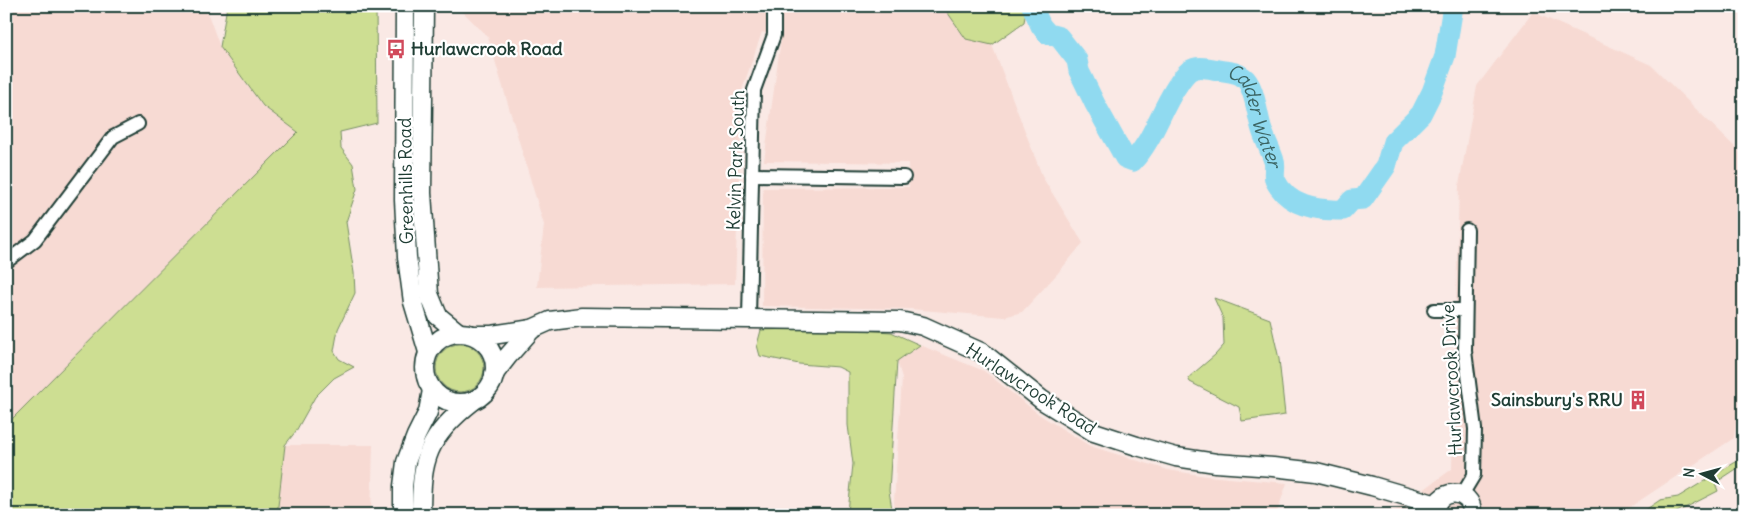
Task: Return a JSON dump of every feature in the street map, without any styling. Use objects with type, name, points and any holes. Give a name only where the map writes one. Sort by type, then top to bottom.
[{"type":"street","name":"Greenhills Road","points":[[405,6],[404,200],[407,257],[413,302],[428,352]]},
{"type":"street","name":"Greenhills Road","points":[[424,6],[422,192],[429,294],[438,316],[466,334]]},
{"type":"street","name":"Kelvin Park South","points":[[749,318],[754,90],[774,35],[774,6]]},
{"type":"street","points":[[6,262],[35,240],[113,137],[138,124]]},
{"type":"street","points":[[752,175],[904,177]]},
{"type":"street","name":"Hurlawcrook Drive","points":[[1462,494],[1474,475],[1475,429],[1465,351],[1467,230]]},
{"type":"street","points":[[1434,310],[1465,310]]},
{"type":"street","name":"Hurlawcrook Road","points":[[466,334],[492,335],[532,328],[550,321],[582,317],[898,321],[923,326],[983,353],[1042,400],[1094,432],[1176,457],[1216,463],[1316,472],[1372,486],[1436,510]]},
{"type":"street","points":[[494,374],[532,328]]},
{"type":"street","points":[[421,515],[423,469],[431,446],[445,425],[486,392],[494,374],[494,362],[490,351],[483,342],[466,334],[450,334],[441,338],[428,352],[424,369],[432,390],[439,397],[448,401],[466,403],[476,400]]},
{"type":"street","points":[[403,515],[403,486],[406,462],[428,412],[432,390]]},
{"type":"street","points":[[1436,510],[1444,496],[1450,493],[1462,494],[1470,502],[1472,515]]},
{"type":"shaded area","points":[[6,6],[205,6],[220,47],[262,106],[298,132],[6,425]]},
{"type":"shaded area","points":[[457,6],[943,6],[966,39],[992,45],[1043,178],[1083,243],[1022,312],[1004,317],[910,309],[762,306],[763,188],[909,187],[908,163],[764,161],[781,39],[762,32],[742,90],[735,284],[537,287],[544,225],[488,37]]},
{"type":"shaded area","points":[[1533,12],[1651,65],[1744,156],[1744,360],[1734,438],[1618,515],[1365,515],[1396,510],[1452,469],[1459,185],[1477,86]]},
{"type":"shaded area","points":[[920,345],[984,371],[1040,415],[1090,446],[1168,470],[1206,476],[1287,483],[1276,515],[896,515],[894,502],[902,378],[897,361]]},
{"type":"shaded area","points":[[285,445],[373,445],[371,515],[277,515]]},
{"type":"green space","points":[[227,6],[376,6],[377,123],[340,132],[341,148],[353,164],[357,189],[346,222],[354,273],[355,293],[338,329],[334,351],[339,359],[354,367],[334,378],[315,397],[296,431],[285,445],[277,515],[13,515],[6,489],[6,425],[298,132],[263,106],[220,47]]},
{"type":"green space","points":[[943,6],[1027,6],[1024,22],[992,45],[966,39]]},
{"type":"green space","points":[[1214,298],[1270,319],[1279,359],[1285,415],[1242,421],[1239,407],[1190,382],[1188,378],[1224,345],[1223,318]]},
{"type":"green space","points":[[830,328],[891,332],[920,345],[897,361],[889,491],[893,515],[808,515],[848,512],[853,464],[848,425],[848,372],[838,367],[799,364],[760,356],[757,345],[761,330]]},
{"type":"green space","points":[[455,344],[465,344],[477,351],[484,363],[484,373],[477,385],[465,392],[455,392],[447,388],[440,381],[436,373],[436,363],[440,355],[447,348]]},
{"type":"green space","points":[[1744,457],[1744,464],[1715,483],[1718,491],[1671,515],[1638,515],[1660,500],[1678,497]]},
{"type":"waterway","name":"Calder Water","points":[[1032,6],[1041,26],[1048,34],[1059,37],[1077,60],[1079,71],[1095,104],[1125,158],[1133,161],[1140,153],[1175,89],[1189,71],[1203,68],[1234,73],[1243,77],[1250,87],[1262,130],[1274,161],[1275,180],[1287,196],[1295,202],[1323,210],[1343,210],[1352,200],[1363,199],[1386,166],[1393,142],[1421,114],[1432,92],[1445,56],[1453,6]]},
{"type":"place","name":"Hurlawcrook Road","points":[[396,49]]},
{"type":"place","name":"Sainsbury's RRU","points":[[1638,400]]}]
